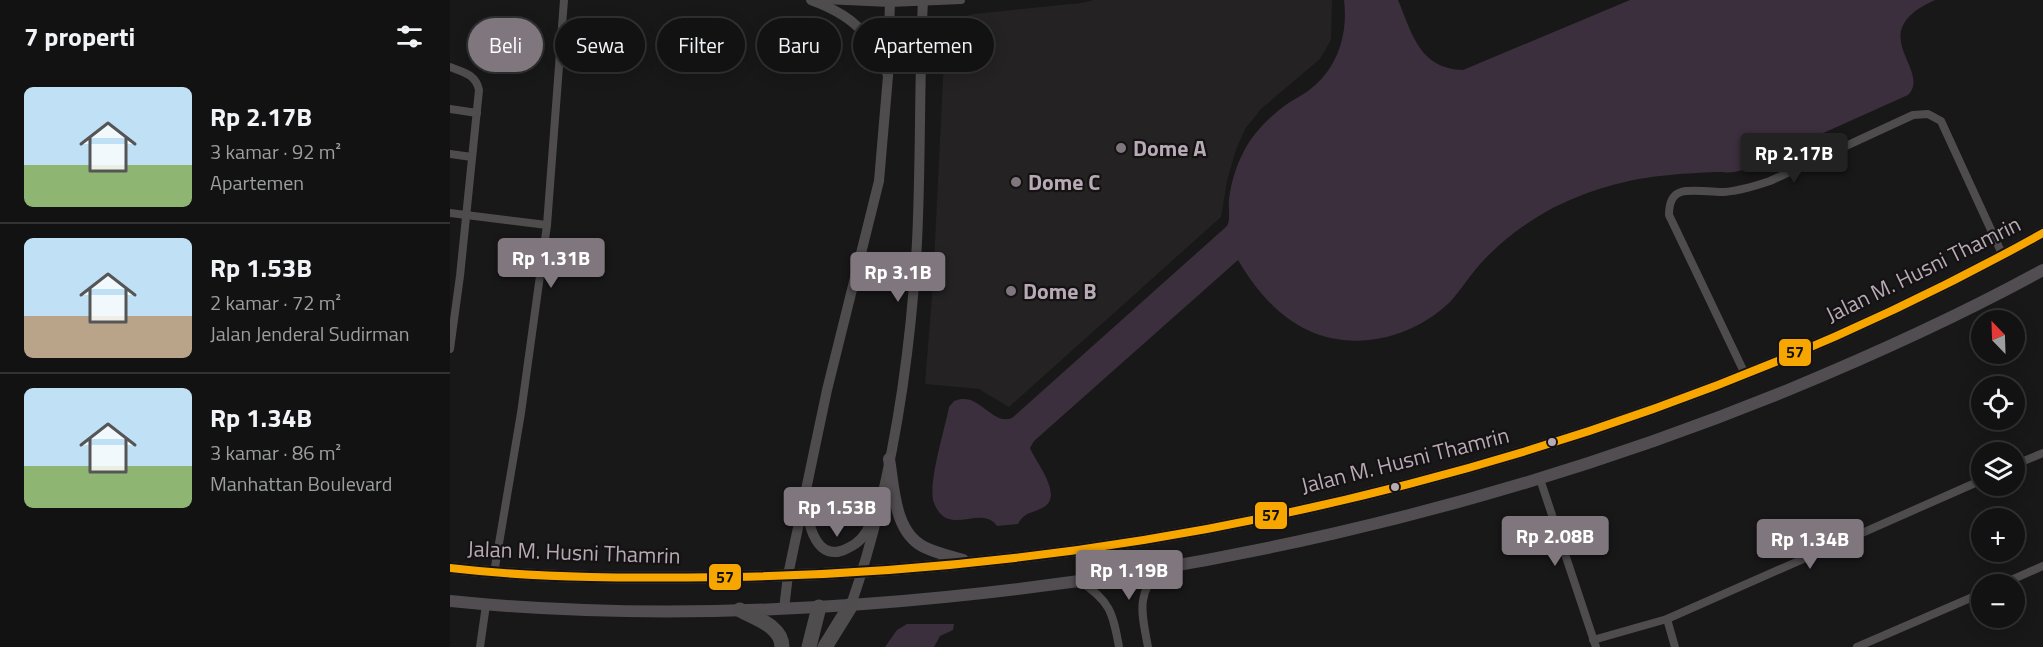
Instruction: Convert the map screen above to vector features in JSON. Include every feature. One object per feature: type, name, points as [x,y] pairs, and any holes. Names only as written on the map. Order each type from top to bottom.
[{"type":"highway","points":[[825,647],[851,605]]},
{"type":"highway","points":[[809,647],[819,607]]},
{"type":"highway","points":[[740,610],[773,628],[782,647]]},
{"type":"main road","name":"Jalan M. Husni Thamrin","points":[[450,568],[494,573],[608,577],[788,575],[863,571],[1078,550],[1261,517],[1380,490],[1494,460],[1595,428],[1745,374],[1883,315],[2043,233]]},
{"type":"main road","points":[[450,601],[585,610],[740,610],[851,605],[962,596],[1079,581],[1162,567],[1382,522],[1540,479],[1678,433],[1808,381],[1951,318],[2043,270]]},
{"type":"main road","points":[[890,459],[898,508],[911,537],[917,543],[932,550],[973,562]]},
{"type":"street","points":[[494,573],[521,413],[547,225],[564,0]]},
{"type":"street","points":[[811,0],[834,8],[859,26],[876,50],[888,76]]},
{"type":"street","points":[[824,0],[961,0]]},
{"type":"street","points":[[784,609],[788,575],[827,390],[879,181],[888,76],[890,1]]},
{"type":"street","points":[[851,605],[863,571],[890,459],[908,353],[917,241],[922,1]]},
{"type":"street","points":[[450,67],[470,75],[477,82],[479,90],[460,276],[450,349]]},
{"type":"street","points":[[450,110],[477,113]]},
{"type":"street","points":[[1745,374],[1669,215],[1670,205],[1681,192],[1727,192],[1747,189],[1770,181],[1913,115],[1928,114],[1941,122],[2002,256]]},
{"type":"street","points":[[450,154],[472,157]]},
{"type":"street","points":[[450,213],[547,225]]},
{"type":"street","points":[[450,275],[460,276]]},
{"type":"street","points":[[2025,460],[2043,453]]},
{"type":"street","points":[[1540,479],[1594,643],[1666,619],[1971,485]]},
{"type":"street","points":[[805,491],[812,534],[821,547],[833,552],[850,548],[862,538],[867,532],[880,499]]},
{"type":"street","points":[[2025,574],[2043,566]]},
{"type":"street","points":[[1148,647],[1142,605],[1148,583],[1162,567]]},
{"type":"street","points":[[1079,581],[1103,598],[1110,610],[1119,647]]},
{"type":"street","points":[[1857,647],[1971,598]]},
{"type":"street","points":[[480,647],[486,604]]},
{"type":"street","points":[[1666,619],[1675,647]]},
{"type":"shaded area","points":[[1093,0],[1332,0],[1331,40],[1320,59],[1261,109],[1245,129],[1227,181],[1221,217],[1009,407],[979,389],[925,384],[933,282],[943,72],[994,72],[994,18],[961,18],[973,14]]},
{"type":"shaded area","points":[[1344,0],[1398,0],[1413,36],[1427,56],[1448,68],[1463,70],[1630,0],[1935,0],[1914,13],[1903,25],[1901,38],[1903,50],[1912,74],[1913,85],[1908,95],[1741,170],[1639,179],[1608,186],[1563,203],[1540,215],[1496,248],[1441,310],[1402,332],[1369,340],[1347,340],[1326,337],[1308,330],[1291,321],[1262,294],[1238,260],[1034,441],[1030,448],[1050,489],[1051,497],[1048,504],[1025,516],[1018,524],[997,526],[990,520],[982,518],[947,519],[940,513],[932,495],[937,456],[949,407],[954,401],[971,400],[998,417],[1012,418],[1227,226],[1231,187],[1244,151],[1258,130],[1270,118],[1313,87],[1329,69],[1343,36]]},
{"type":"shaded area","points":[[907,624],[954,624],[953,630],[940,636],[934,647],[885,647],[897,630]]},
{"type":"transit line","name":"57","points":[[450,568],[555,576],[626,577],[732,577],[901,569],[1071,551],[1240,522],[1408,484],[1574,436],[1736,378],[1892,310],[2043,233]]},
{"type":"place","name":"Dome A","points":[[1121,148]]},
{"type":"place","name":"Dome C","points":[[1016,182]]},
{"type":"place","name":"Dome B","points":[[1011,291]]}]
